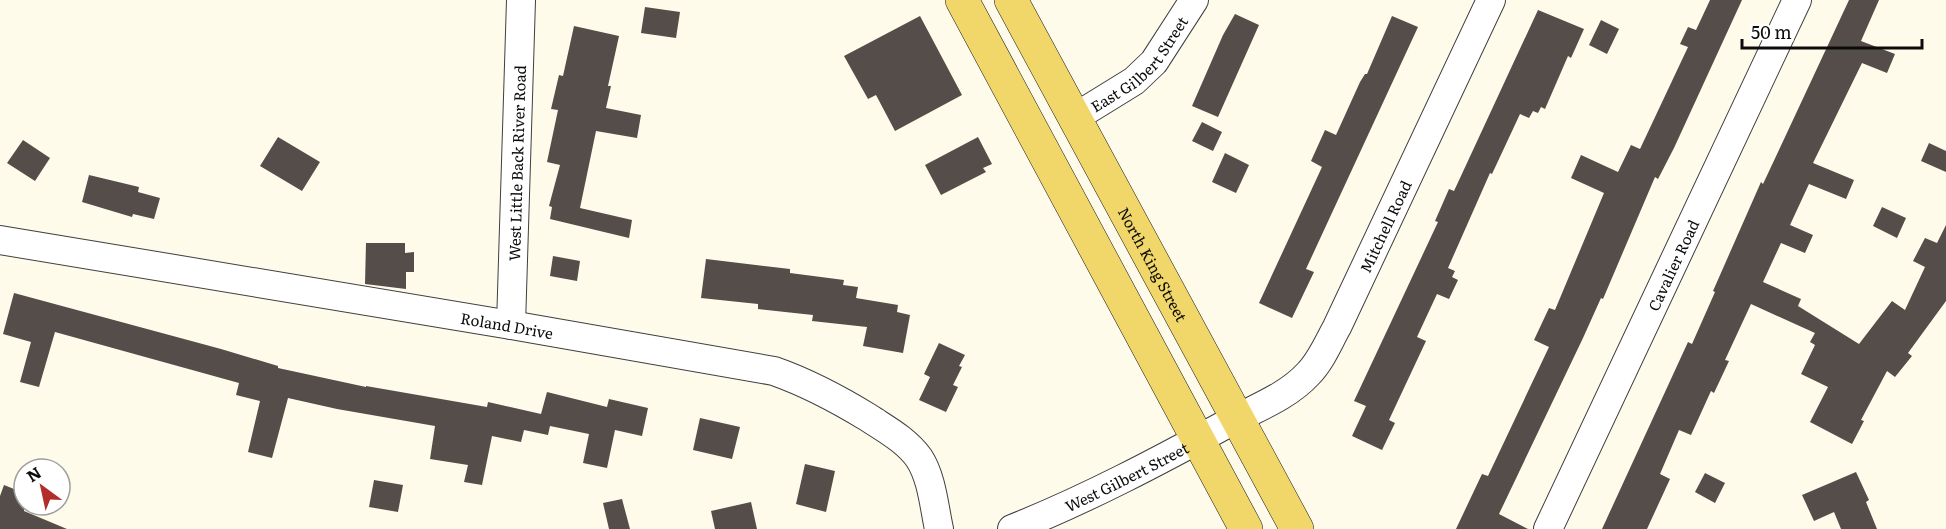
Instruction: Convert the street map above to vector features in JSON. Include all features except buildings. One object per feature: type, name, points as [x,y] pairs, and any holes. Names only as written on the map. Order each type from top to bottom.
[{"type":"main road","points":[[962,0],[1246,529]]},
{"type":"main road","name":"North King Street","points":[[1011,0],[1297,529]]},
{"type":"street","name":"West Little Back River Road","points":[[511,325],[521,0]]},
{"type":"street","name":"East Gilbert Street","points":[[1074,118],[1134,81],[1154,62],[1194,0]]},
{"type":"street","name":"Mitchell Road","points":[[1238,418],[1299,382],[1316,365],[1337,327],[1491,0]]},
{"type":"street","name":"Cavalier Road","points":[[1548,529],[1797,0]]},
{"type":"street","name":"Roland Drive","points":[[0,240],[774,371],[805,382],[832,396],[899,436],[919,459],[927,477],[939,529]]},
{"type":"street","name":"West Gilbert Street","points":[[1012,529],[1077,501],[1238,418]]}]
